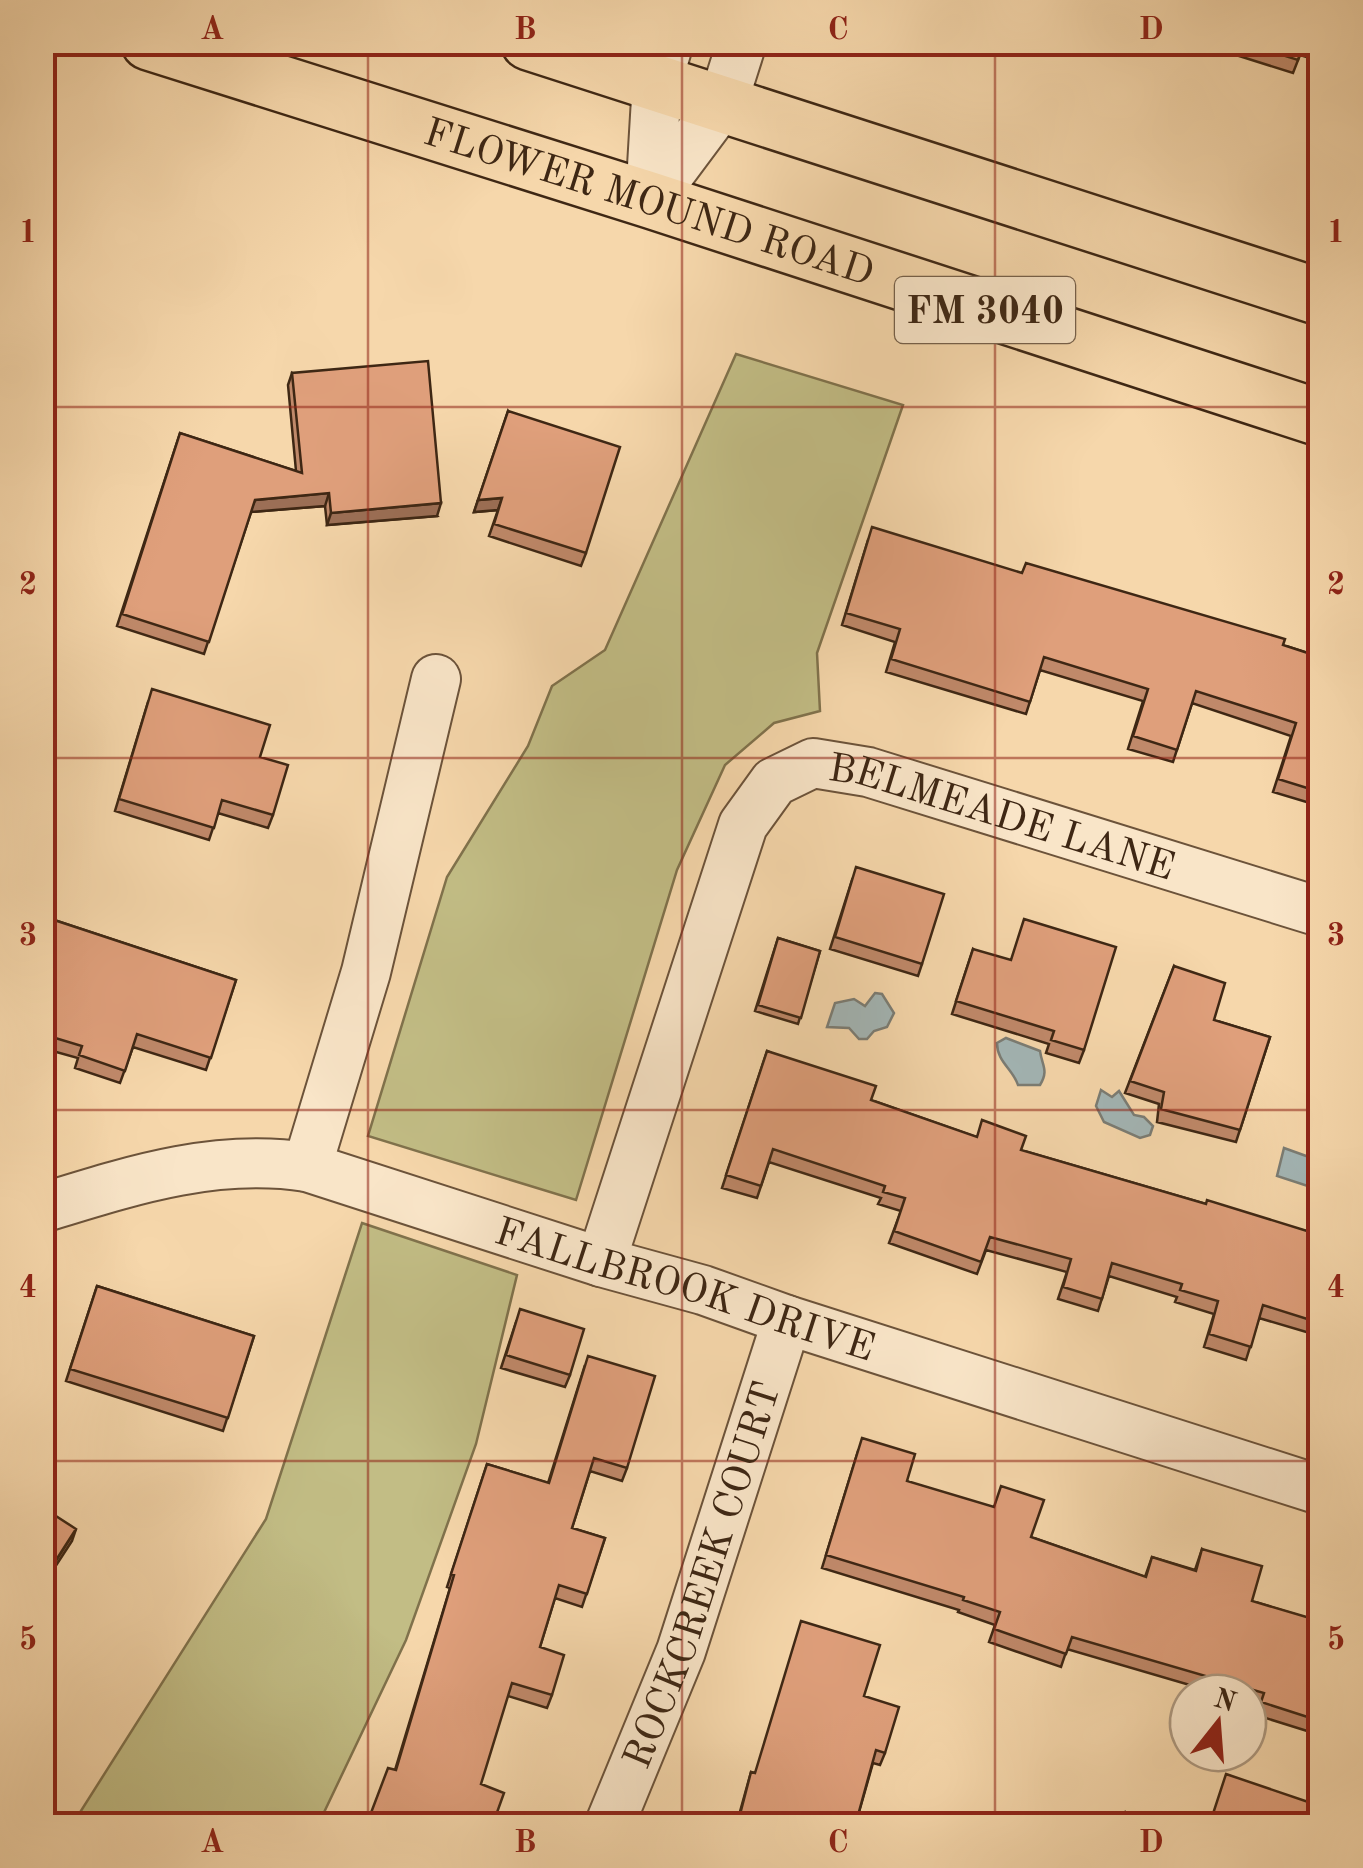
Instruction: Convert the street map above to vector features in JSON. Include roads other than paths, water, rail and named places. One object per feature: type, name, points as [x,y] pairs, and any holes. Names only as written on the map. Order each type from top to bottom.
[{"type":"main road","name":"FLOWER MOUND ROAD","points":[[149,42],[1320,418]]},
{"type":"main road","name":"FM 3040","points":[[529,42],[663,62],[723,102],[1320,297]]},
{"type":"street","points":[[650,200],[723,102],[742,42]]},
{"type":"street","points":[[650,200],[663,62]]},
{"type":"street","points":[[307,1166],[366,972],[436,678]]},
{"type":"street","name":"BELMEADE LANE","points":[[601,1262],[742,825],[774,782],[813,763],[868,772],[1320,912]]},
{"type":"street","name":"FALLBROOK DRIVE","points":[[42,1208],[160,1173],[271,1161],[307,1166],[1320,1490]]},
{"type":"street","name":"ROCKCREEK COURT","points":[[609,1826],[682,1650],[787,1320]]}]
